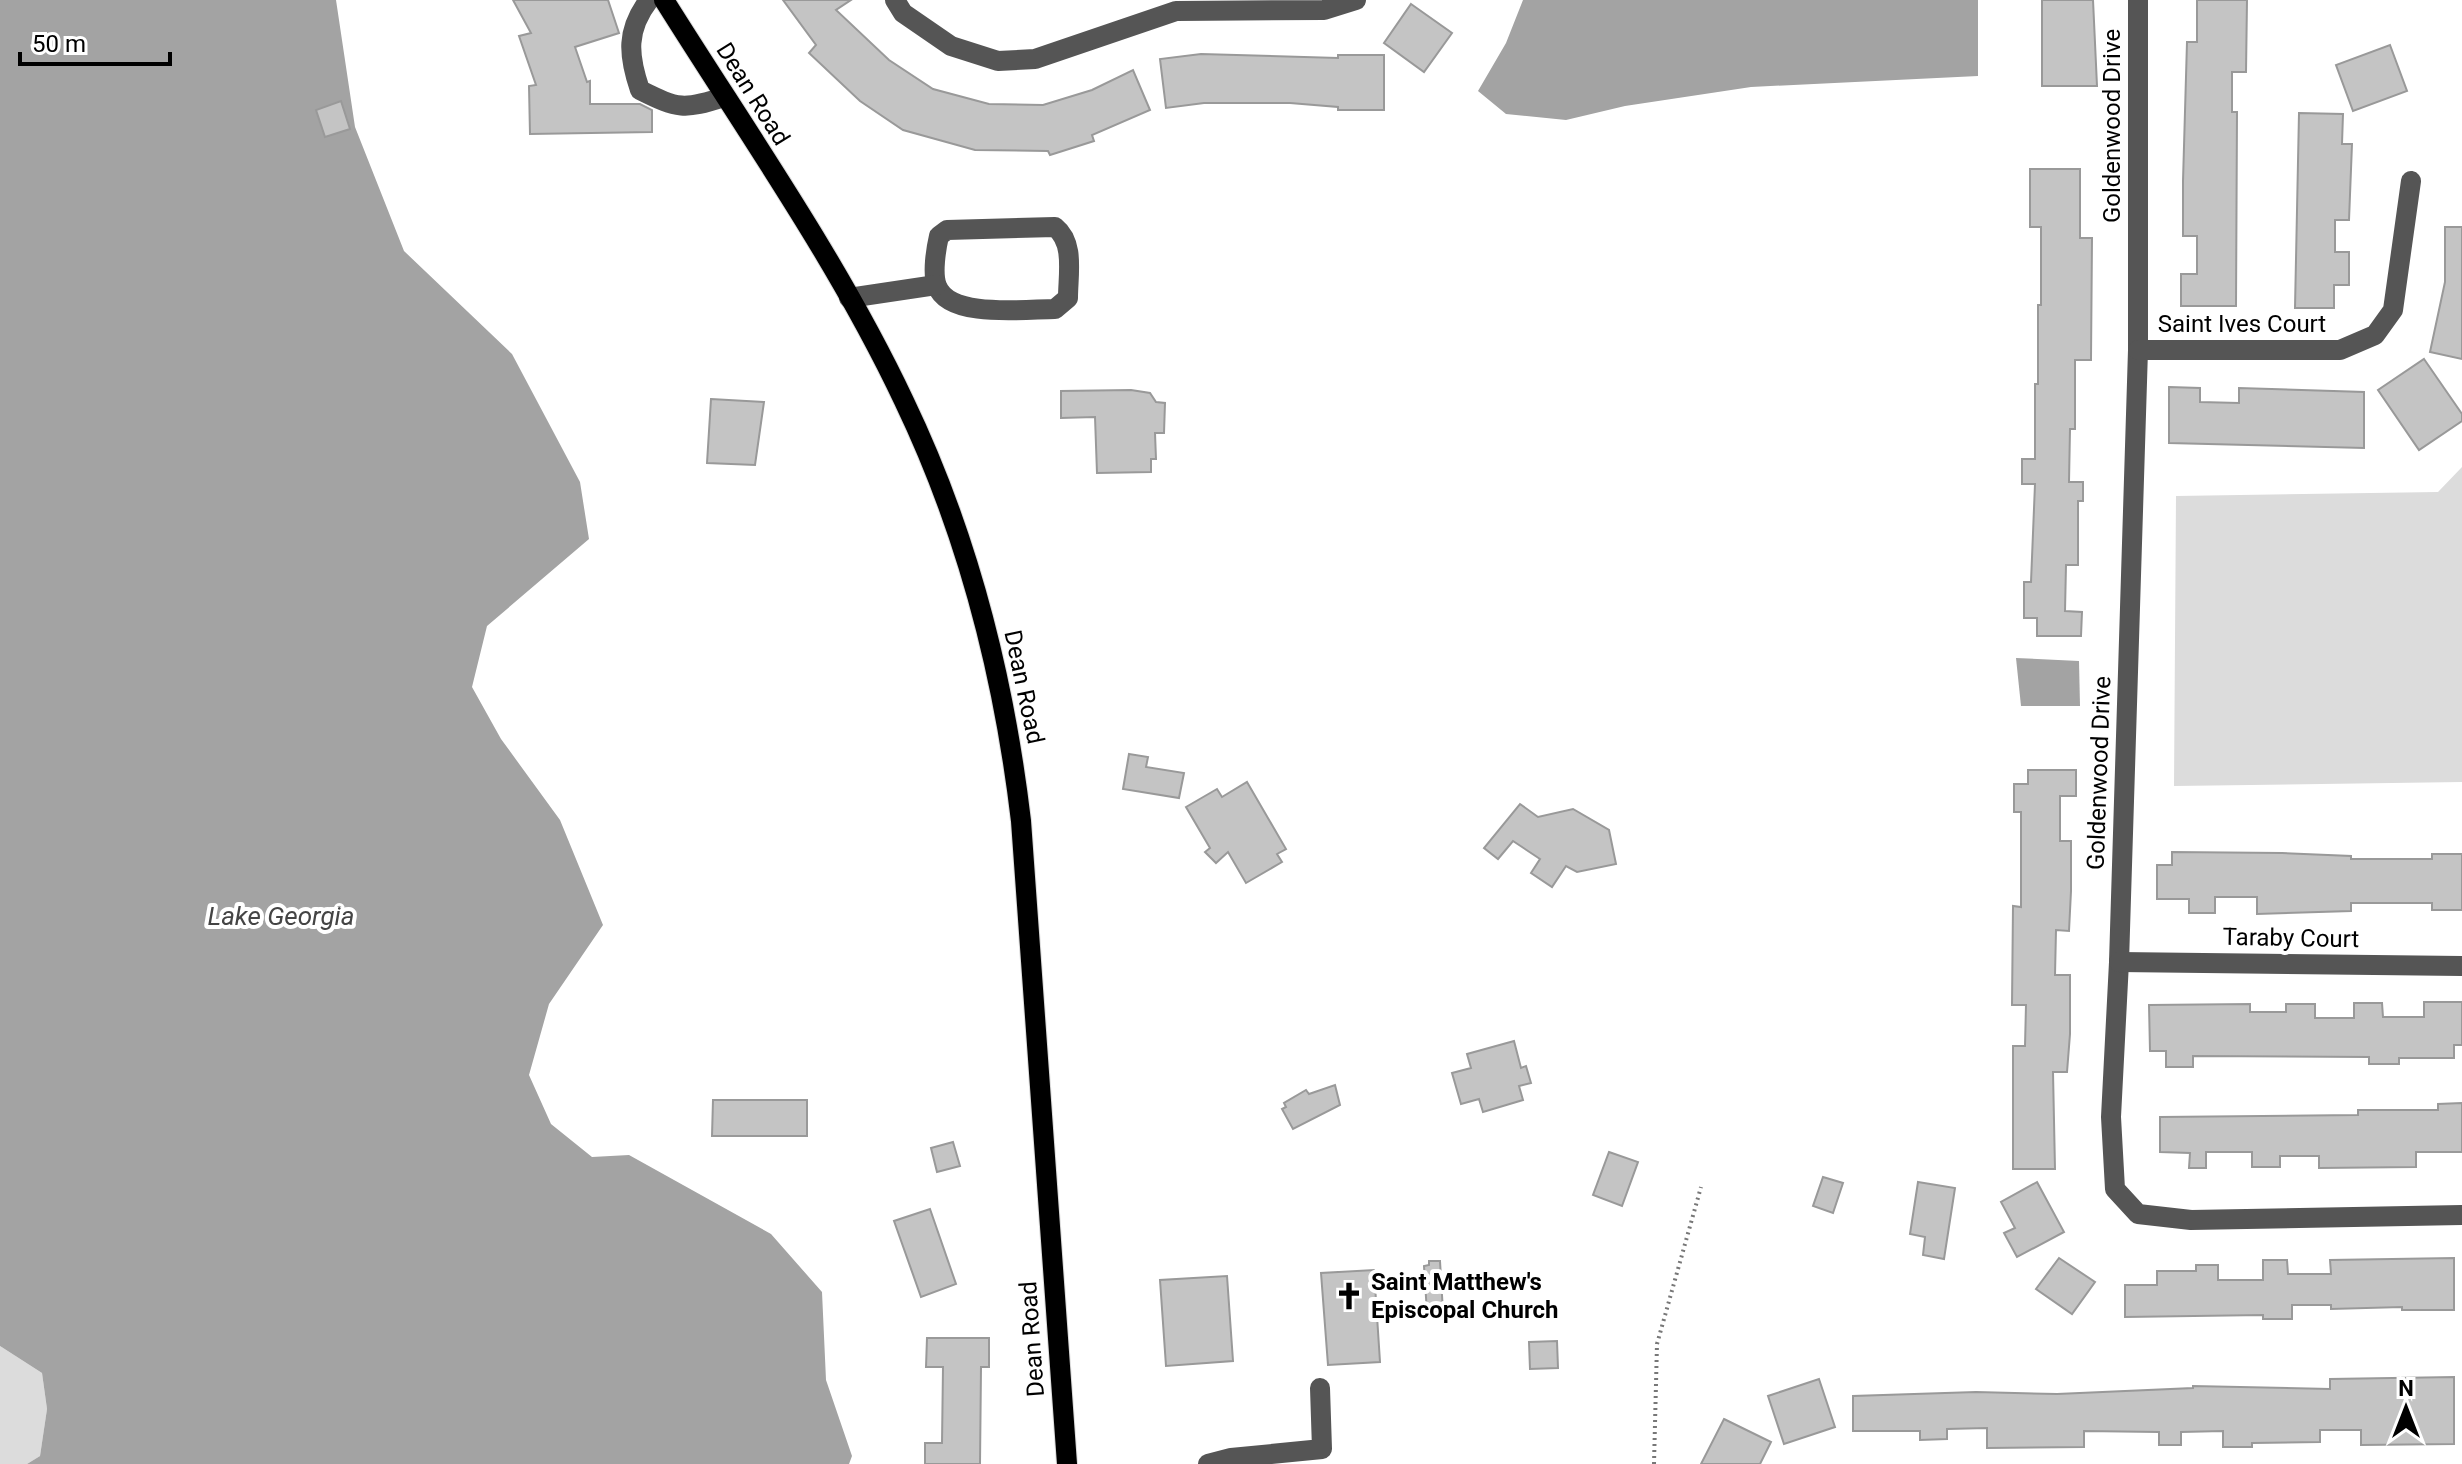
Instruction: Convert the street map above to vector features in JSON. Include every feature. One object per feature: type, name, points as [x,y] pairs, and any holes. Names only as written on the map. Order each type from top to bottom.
[{"type":"main road","name":"Dean Road","points":[[664,0],[849,298],[905,403],[947,504],[983,618],[1009,738],[1025,870],[1067,1464]]},
{"type":"street","points":[[649,0],[630,35],[631,65],[640,90],[664,102],[689,108],[724,97]]},
{"type":"street","points":[[895,0],[903,13],[951,46],[998,61],[1035,59],[1176,11],[1324,10],[1356,0]]},
{"type":"street","name":"Goldenwood Drive","points":[[2138,0],[2138,350],[2119,962],[2111,1117],[2115,1189],[2138,1214],[2191,1220],[2462,1215]]},
{"type":"street","name":"Saint Ives Court","points":[[2138,350],[2340,350],[2375,335],[2393,310],[2411,181]]},
{"type":"street","points":[[1055,227],[1064,234],[1069,247],[1068,298],[1055,309],[970,309],[944,296],[936,285],[939,236],[947,230],[1055,227]]},
{"type":"street","points":[[849,298],[936,285]]},
{"type":"street","name":"Taraby Court","points":[[2119,962],[2462,966]]},
{"type":"street","points":[[1208,1464],[1231,1458],[1322,1449],[1320,1388]]},
{"type":"path","points":[[1654,1464],[1657,1344],[1701,1187]]},
{"type":"shaded area","points":[[2462,467],[2462,782],[2174,786],[2176,496],[2438,492]]},
{"type":"shaded area","points":[[0,1346],[42,1373],[47,1409],[40,1456],[27,1464],[0,1464]]},
{"type":"water","name":"Lake Georgia","points":[[0,0],[336,0],[355,127],[404,251],[512,354],[580,482],[589,539],[487,626],[472,687],[501,739],[560,820],[603,925],[549,1004],[529,1075],[551,1124],[592,1157],[629,1155],[771,1234],[822,1292],[826,1380],[852,1456],[849,1464],[27,1464],[40,1456],[47,1409],[42,1373],[0,1346]]},
{"type":"water","points":[[1523,0],[1978,0],[1978,76],[1751,87],[1625,106],[1566,120],[1506,114],[1478,91],[1506,43]]},
{"type":"water","points":[[2016,658],[2079,661],[2080,706],[2021,706]]},
{"type":"building","points":[[513,0],[608,0],[619,33],[575,47],[587,82],[590,81],[590,104],[640,104],[652,110],[652,132],[530,134],[529,86],[536,85],[519,36],[531,33]]},
{"type":"building","points":[[783,0],[851,0],[836,10],[889,60],[933,89],[989,104],[1043,105],[1092,90],[1133,70],[1150,110],[1092,135],[1094,141],[1050,155],[1048,151],[975,150],[903,130],[860,101],[809,53],[816,45]]},
{"type":"building","points":[[2042,0],[2093,0],[2097,86],[2042,86]]},
{"type":"building","points":[[2197,0],[2247,0],[2246,72],[2232,72],[2232,112],[2237,112],[2236,306],[2181,306],[2181,274],[2197,274],[2197,236],[2183,236],[2183,181],[2187,42],[2197,42]]},
{"type":"building","points":[[1411,4],[1452,33],[1424,72],[1384,43]]},
{"type":"building","points":[[2390,45],[2407,91],[2353,111],[2336,65]]},
{"type":"building","points":[[1201,54],[1338,58],[1338,55],[1384,55],[1384,110],[1338,110],[1338,107],[1290,103],[1204,103],[1166,108],[1160,59]]},
{"type":"building","points":[[341,101],[350,129],[325,137],[316,110]]},
{"type":"building","points":[[2299,113],[2343,114],[2342,144],[2352,144],[2349,220],[2335,220],[2335,252],[2349,252],[2349,285],[2334,285],[2334,308],[2295,308]]},
{"type":"building","points":[[2030,169],[2080,169],[2080,238],[2092,238],[2091,360],[2075,360],[2075,429],[2070,429],[2069,482],[2083,482],[2083,501],[2078,501],[2078,565],[2066,565],[2065,611],[2082,612],[2081,636],[2037,636],[2037,618],[2024,618],[2024,582],[2031,582],[2035,484],[2022,484],[2022,459],[2035,459],[2038,305],[2041,305],[2041,227],[2030,227]]},
{"type":"building","points":[[2445,227],[2462,227],[2462,359],[2430,352],[2445,282]]},
{"type":"building","points":[[2424,359],[2462,414],[2462,421],[2419,450],[2378,390]]},
{"type":"building","points":[[2169,387],[2200,388],[2200,402],[2239,403],[2239,388],[2364,392],[2364,448],[2169,443]]},
{"type":"building","points":[[1131,390],[1150,393],[1156,402],[1165,403],[1164,433],[1155,433],[1156,459],[1151,459],[1151,472],[1097,473],[1095,417],[1061,418],[1061,391]]},
{"type":"building","points":[[711,399],[764,402],[755,465],[707,463]]},
{"type":"building","points":[[1129,754],[1148,757],[1146,767],[1184,773],[1179,798],[1123,789]]},
{"type":"building","points":[[2028,770],[2076,770],[2076,796],[2060,796],[2060,841],[2071,841],[2071,891],[2069,931],[2056,930],[2055,975],[2070,975],[2070,1034],[2067,1072],[2053,1072],[2055,1169],[2013,1169],[2013,1046],[2025,1046],[2026,1005],[2012,1005],[2013,906],[2021,907],[2021,812],[2014,812],[2014,784],[2028,784]]},
{"type":"building","points":[[1247,782],[1286,849],[1277,854],[1282,862],[1246,883],[1228,852],[1216,863],[1205,852],[1210,848],[1186,807],[1217,789],[1222,797]]},
{"type":"building","points":[[1520,804],[1538,817],[1573,809],[1609,830],[1616,864],[1577,872],[1566,866],[1552,887],[1531,873],[1540,859],[1513,841],[1498,859],[1484,848]]},
{"type":"building","points":[[2172,852],[2282,853],[2351,856],[2351,859],[2432,859],[2432,854],[2462,854],[2462,910],[2432,910],[2432,903],[2351,903],[2351,911],[2257,914],[2257,897],[2215,897],[2215,913],[2189,913],[2189,899],[2157,899],[2157,865],[2172,865]]},
{"type":"building","points":[[2424,1002],[2462,1002],[2462,1045],[2454,1045],[2454,1058],[2399,1058],[2399,1064],[2369,1064],[2369,1057],[2193,1056],[2193,1067],[2166,1067],[2166,1051],[2150,1051],[2149,1005],[2250,1004],[2250,1012],[2286,1012],[2286,1004],[2315,1004],[2315,1018],[2354,1018],[2354,1003],[2382,1003],[2383,1017],[2424,1017]]},
{"type":"building","points":[[1514,1041],[1521,1068],[1526,1066],[1531,1083],[1519,1086],[1523,1100],[1483,1112],[1479,1099],[1461,1104],[1452,1073],[1471,1068],[1467,1054]]},
{"type":"building","points":[[1335,1085],[1340,1105],[1293,1129],[1282,1109],[1286,1107],[1284,1103],[1306,1090],[1309,1094]]},
{"type":"building","points":[[713,1100],[807,1100],[807,1136],[712,1136]]},
{"type":"building","points":[[2462,1103],[2462,1152],[2416,1152],[2416,1167],[2319,1168],[2319,1156],[2280,1156],[2280,1167],[2252,1167],[2252,1152],[2206,1152],[2206,1168],[2189,1168],[2190,1153],[2160,1152],[2160,1117],[2358,1115],[2358,1110],[2438,1110],[2438,1104]]},
{"type":"building","points":[[953,1142],[960,1166],[937,1172],[931,1148]]},
{"type":"building","points":[[1609,1152],[1638,1162],[1622,1206],[1593,1195]]},
{"type":"building","points":[[1823,1177],[1843,1183],[1833,1213],[1813,1206]]},
{"type":"building","points":[[1918,1182],[1955,1188],[1944,1259],[1923,1255],[1925,1237],[1910,1234]]},
{"type":"building","points":[[2037,1182],[2064,1232],[2017,1257],[2004,1233],[2015,1228],[2001,1202]]},
{"type":"building","points":[[930,1209],[956,1284],[921,1297],[894,1221]]},
{"type":"building","points":[[2059,1258],[2095,1282],[2072,1314],[2036,1289]]},
{"type":"building","points":[[2454,1258],[2454,1310],[2402,1310],[2402,1307],[2331,1309],[2331,1305],[2292,1305],[2292,1319],[2263,1319],[2263,1315],[2125,1317],[2125,1285],[2157,1285],[2157,1271],[2196,1271],[2196,1265],[2218,1265],[2218,1280],[2263,1280],[2263,1260],[2287,1260],[2288,1274],[2331,1274],[2330,1260]]},
{"type":"building","points":[[1429,1261],[1440,1261],[1443,1312],[1427,1313],[1424,1266],[1429,1265]]},
{"type":"building","name":"Saint Matthew's Episcopal Church","points":[[1374,1270],[1380,1362],[1328,1365],[1321,1273]]},
{"type":"building","points":[[1227,1276],[1233,1361],[1166,1366],[1160,1280]]},
{"type":"building","points":[[927,1338],[989,1338],[989,1367],[981,1367],[980,1464],[925,1464],[925,1443],[942,1443],[943,1367],[926,1367]]},
{"type":"building","points":[[1557,1341],[1558,1368],[1530,1369],[1529,1342]]},
{"type":"building","points":[[2454,1377],[2454,1444],[2361,1445],[2361,1430],[2320,1430],[2320,1442],[2252,1443],[2252,1447],[2223,1447],[2223,1431],[2181,1432],[2181,1445],[2159,1445],[2159,1432],[2084,1431],[2084,1447],[1987,1448],[1987,1428],[1947,1429],[1947,1439],[1920,1440],[1920,1431],[1853,1431],[1853,1396],[1976,1392],[2057,1394],[2193,1386],[2330,1389],[2330,1379]]},
{"type":"building","points":[[1819,1379],[1835,1427],[1784,1444],[1768,1396]]},
{"type":"building","points":[[1724,1419],[1771,1442],[1760,1464],[1701,1464]]},
{"type":"place","name":"Saint Matthew's Episcopal Church","points":[[1349,1296]]}]
